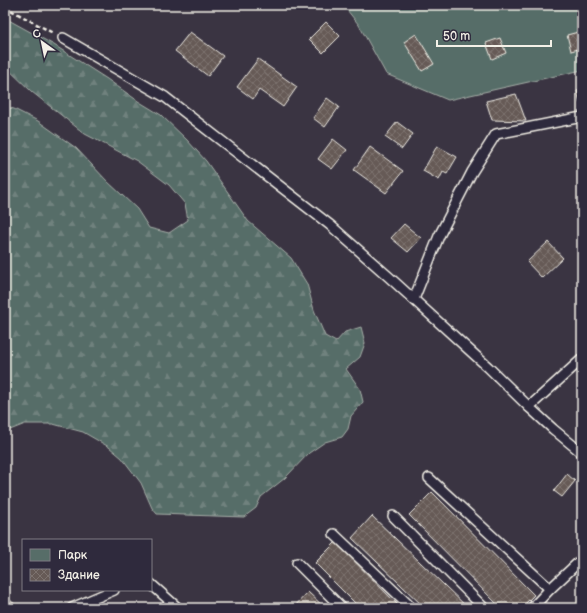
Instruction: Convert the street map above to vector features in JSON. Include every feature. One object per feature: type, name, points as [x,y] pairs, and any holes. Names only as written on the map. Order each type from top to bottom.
[{"type":"lane","points":[[63,38],[164,97],[330,225],[414,299],[553,429],[582,453]]},
{"type":"lane","points":[[414,299],[439,236],[472,172],[496,134],[582,117]]},
{"type":"lane","points":[[530,407],[582,359]]},
{"type":"lane","points":[[429,478],[550,589]]},
{"type":"lane","points":[[393,516],[484,608]]},
{"type":"lane","points":[[334,534],[412,608]]},
{"type":"lane","points":[[532,608],[582,559]]},
{"type":"lane","points":[[297,563],[342,608]]},
{"type":"lane","points":[[152,585],[178,608]]},
{"type":"lane","points":[[72,608],[112,591]]},
{"type":"path","points":[[5,7],[63,38]]},
{"type":"green space","points":[[343,5],[582,5],[582,70],[448,100],[386,74],[359,25]]},
{"type":"green space","points":[[5,18],[54,45],[161,115],[187,140],[206,161],[248,221],[291,258],[307,284],[314,310],[325,336],[336,342],[345,332],[361,327],[365,343],[360,357],[346,369],[360,389],[363,402],[351,416],[348,429],[342,437],[325,442],[309,453],[285,478],[261,497],[256,508],[244,517],[157,514],[152,508],[141,483],[122,458],[109,447],[83,432],[53,424],[25,424],[5,432],[5,107],[14,109],[38,121],[76,148],[107,181],[137,209],[149,228],[169,233],[188,220],[185,204],[169,185],[137,161],[85,134],[32,92],[5,66]]},
{"type":"building","points":[[326,22],[340,36],[323,53],[309,39]]},
{"type":"building","points":[[582,31],[582,48],[571,51],[567,35]]},
{"type":"building","points":[[190,32],[223,56],[208,76],[175,51]]},
{"type":"building","points":[[416,34],[434,64],[422,71],[404,42]]},
{"type":"building","points":[[500,38],[506,53],[492,59],[486,43]]},
{"type":"building","points":[[258,59],[297,87],[283,107],[259,90],[253,99],[237,87]]},
{"type":"building","points":[[582,90],[582,110],[577,91]]},
{"type":"building","points":[[516,94],[526,121],[492,120],[486,101]]},
{"type":"building","points":[[327,98],[339,107],[325,127],[313,118]]},
{"type":"building","points":[[397,122],[413,134],[402,149],[385,137]]},
{"type":"building","points":[[333,139],[347,150],[332,169],[318,159]]},
{"type":"building","points":[[437,146],[457,157],[447,174],[443,172],[439,180],[423,171]]},
{"type":"building","points":[[370,147],[403,171],[386,193],[354,170]]},
{"type":"building","points":[[404,224],[421,238],[408,252],[391,238]]},
{"type":"building","points":[[548,242],[563,258],[542,278],[527,262]]},
{"type":"building","points":[[567,474],[575,481],[562,497],[554,491]]},
{"type":"building","points":[[432,492],[534,595],[521,608],[501,608],[409,515]]},
{"type":"building","points":[[372,516],[468,608],[425,608],[352,538]]},
{"type":"building","points":[[336,542],[401,608],[360,608],[315,563]]},
{"type":"building","points":[[308,592],[325,608],[293,608]]},
{"type":"building","points":[[5,596],[16,605],[13,608],[5,608]]}]
